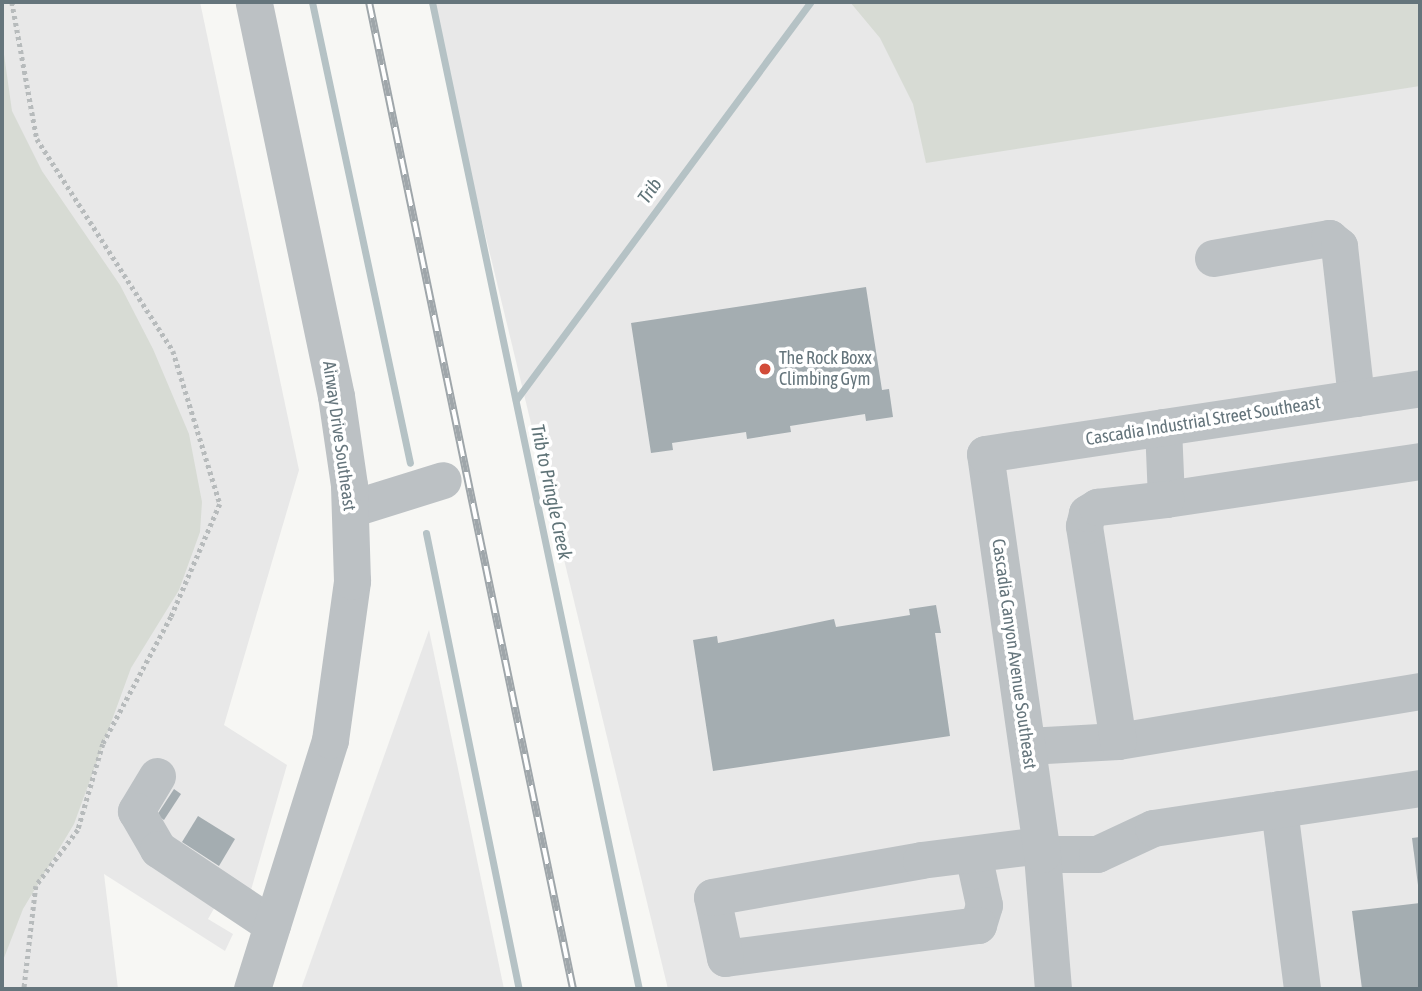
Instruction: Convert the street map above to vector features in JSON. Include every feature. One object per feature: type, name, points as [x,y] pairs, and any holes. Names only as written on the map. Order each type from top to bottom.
[{"type":"street","name":"Airway Drive Southeast","points":[[252,989],[313,799],[341,688],[352,581],[350,509],[336,396],[254,2]]},
{"type":"street","points":[[1213,258],[1329,238],[1339,246],[1356,398]]},
{"type":"street","name":"Cascadia Industrial Street Southeast","points":[[985,454],[1420,388]]},
{"type":"street","points":[[1163,427],[1166,499]]},
{"type":"street","name":"Cascadia Canyon Avenue Southeast","points":[[985,454],[1041,850],[1054,989]]},
{"type":"street","points":[[1118,741],[1084,526],[1087,513],[1097,507],[1420,461]]},
{"type":"street","points":[[350,509],[443,480]]},
{"type":"street","points":[[1027,746],[1118,741],[1420,691]]},
{"type":"street","points":[[157,776],[136,811],[158,849],[272,925]]},
{"type":"street","points":[[973,854],[984,905],[978,925],[725,958],[712,897],[973,854],[1041,850],[1097,854],[1153,828],[1420,788]]},
{"type":"street","points":[[1279,809],[1302,989]]},
{"type":"path","points":[[12,2],[37,139],[173,351],[220,504],[171,617],[103,744],[78,830],[36,886],[24,989]]},
{"type":"shaded area","points":[[2,2],[200,2],[299,470],[224,725],[287,765],[251,890],[216,905],[208,919],[233,934],[225,951],[104,874],[118,989],[2,989]]},
{"type":"shaded area","points":[[429,2],[1420,2],[1420,989],[668,989]]},
{"type":"shaded area","points":[[850,2],[1420,2],[1420,86],[926,163],[913,104],[880,38]]},
{"type":"shaded area","points":[[2,40],[12,111],[42,171],[120,285],[153,349],[189,434],[202,502],[200,532],[179,590],[131,668],[74,824],[23,909],[2,963]]},
{"type":"shaded area","points":[[429,630],[504,989],[301,989]]},
{"type":"building","points":[[866,287],[882,390],[889,389],[893,417],[866,421],[865,414],[790,426],[791,432],[747,439],[746,432],[672,443],[673,450],[651,453],[631,323]]},
{"type":"building","points":[[936,605],[941,633],[935,633],[950,736],[713,771],[693,640],[717,636],[718,643],[834,619],[836,627],[910,615],[909,609]]},
{"type":"building","points":[[174,789],[181,794],[164,820],[157,815]]},
{"type":"building","points":[[198,816],[235,839],[219,866],[182,842]]},
{"type":"building","points":[[1420,837],[1420,893],[1419,893],[1412,838]]},
{"type":"building","points":[[1420,903],[1420,989],[1362,989],[1352,911]]},
{"type":"waterway","name":"Trib to Pringle Creek","points":[[312,2],[410,463]]},
{"type":"waterway","name":"Trib to Pringle Creek","points":[[432,2],[639,989]]},
{"type":"waterway","name":"Trib","points":[[516,400],[810,2]]},
{"type":"waterway","name":"Trib to Pringle Creek","points":[[426,533],[519,989]]},
{"type":"railway","points":[[369,2],[573,989]]},
{"type":"place","name":"The Rock Boxx Climbing Gym","points":[[765,369]]}]
